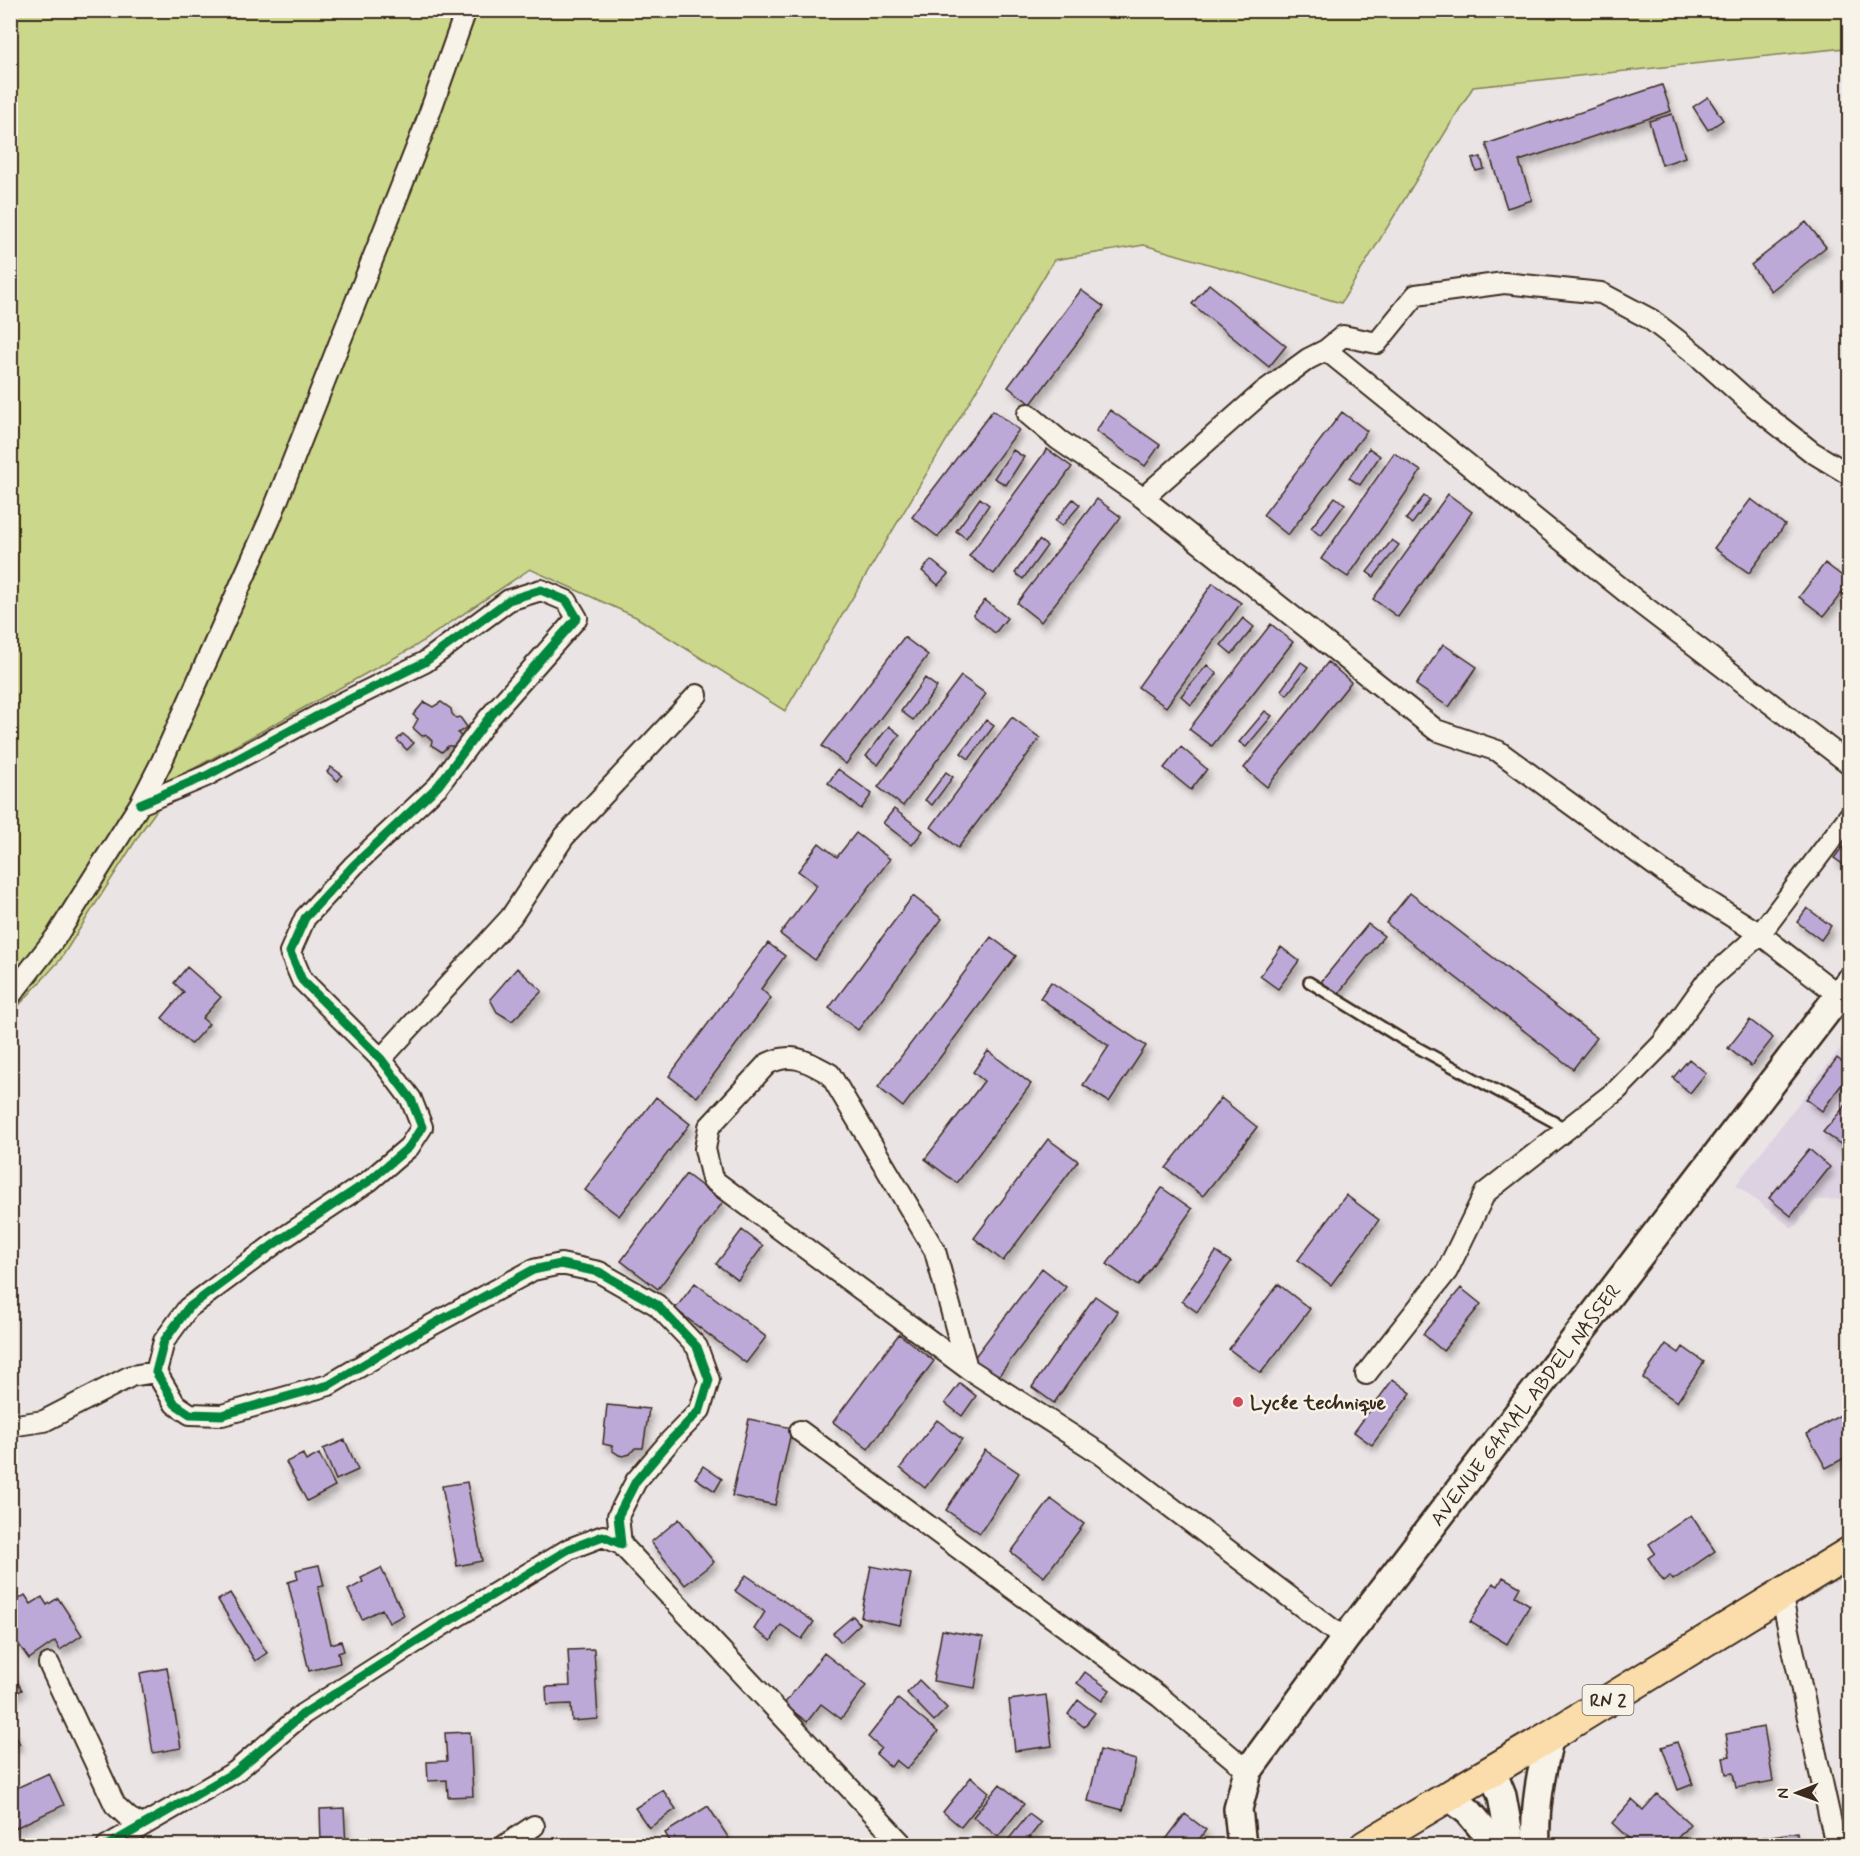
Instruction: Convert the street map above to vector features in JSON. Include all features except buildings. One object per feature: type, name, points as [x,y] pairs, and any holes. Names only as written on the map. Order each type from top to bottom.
[{"type":"main road","name":"RN 2","points":[[1365,1845],[1550,1736],[1850,1552]]},
{"type":"street","points":[[10,996],[56,937],[140,804],[162,761],[270,519],[424,129],[466,10]]},
{"type":"street","points":[[1143,498],[1263,392],[1343,336],[1377,343],[1416,296],[1504,283],[1601,292],[1650,319],[1698,356],[1755,407],[1812,452],[1850,475]]},
{"type":"street","points":[[1326,350],[1637,601],[1850,764]]},
{"type":"street","points":[[1028,414],[1059,440],[1143,498],[1436,729],[1498,751],[1682,885],[1760,934],[1846,994]]},
{"type":"street","points":[[140,804],[206,776],[332,708],[425,662],[509,600],[541,590],[567,601],[577,618],[488,719],[438,786],[354,865],[305,918],[290,952],[302,980],[381,1059],[411,1099],[422,1127],[409,1147],[369,1181],[277,1242],[188,1308],[164,1341],[156,1372],[175,1404],[190,1414],[222,1415],[329,1385],[406,1339],[533,1270],[561,1264],[599,1272],[657,1305],[697,1347],[709,1380],[699,1410],[636,1481],[618,1516],[621,1544]]},
{"type":"street","points":[[381,1059],[511,918],[564,837],[697,695]]},
{"type":"street","points":[[1366,1374],[1447,1272],[1485,1193],[1617,1090],[1662,1044],[1707,981],[1760,934],[1850,815]]},
{"type":"street","name":"AVENUE GAMAL ABDEL NASSER","points":[[1242,1845],[1239,1809],[1248,1771],[1345,1639],[1846,994]]},
{"type":"street","points":[[967,1368],[935,1251],[830,1074],[804,1059],[779,1057],[767,1064],[710,1126],[705,1149],[712,1179],[967,1368],[1101,1454],[1345,1639]]},
{"type":"street","points":[[10,1426],[44,1421],[130,1376],[156,1372]]},
{"type":"street","points":[[800,1431],[1160,1697],[1248,1771]]},
{"type":"street","points":[[107,1845],[235,1772],[303,1714],[441,1626],[569,1549],[603,1536],[621,1544],[904,1845]]},
{"type":"street","points":[[1781,1594],[1836,1845]]},
{"type":"street","points":[[49,1664],[115,1805],[129,1818],[142,1825]]},
{"type":"street","points":[[1536,1845],[1534,1822],[1539,1784],[1550,1736]]},
{"type":"street","points":[[1492,1771],[1502,1796],[1511,1845]]},
{"type":"street","points":[[1449,1796],[1469,1812],[1497,1845]]},
{"type":"street","points":[[504,1845],[534,1826]]},
{"type":"lane","points":[[1309,982],[1400,1038],[1567,1129]]},
{"type":"shaded area","points":[[1849,1037],[1849,1199],[1815,1200],[1793,1229],[1736,1185]]},
{"type":"green space","points":[[11,11],[1849,11],[1849,43],[1845,48],[1473,87],[1341,303],[1144,245],[1054,260],[785,711],[636,617],[530,569],[414,647],[182,775],[143,829],[60,960],[11,1014]]},
{"type":"cycle path","points":[[107,1846],[235,1772],[303,1714],[441,1626],[569,1549],[603,1536],[621,1544],[618,1516],[636,1481],[700,1410],[709,1380],[697,1347],[657,1305],[599,1272],[561,1264],[533,1270],[406,1339],[329,1385],[222,1415],[190,1414],[175,1404],[156,1372],[164,1341],[188,1308],[277,1242],[369,1181],[409,1147],[422,1127],[411,1099],[381,1059],[302,980],[290,952],[305,918],[354,865],[438,786],[488,719],[577,618],[567,601],[541,590],[509,600],[425,662],[332,708],[206,776],[140,804]]},
{"type":"place","name":"Lycée technique","points":[[1238,1402]]}]
